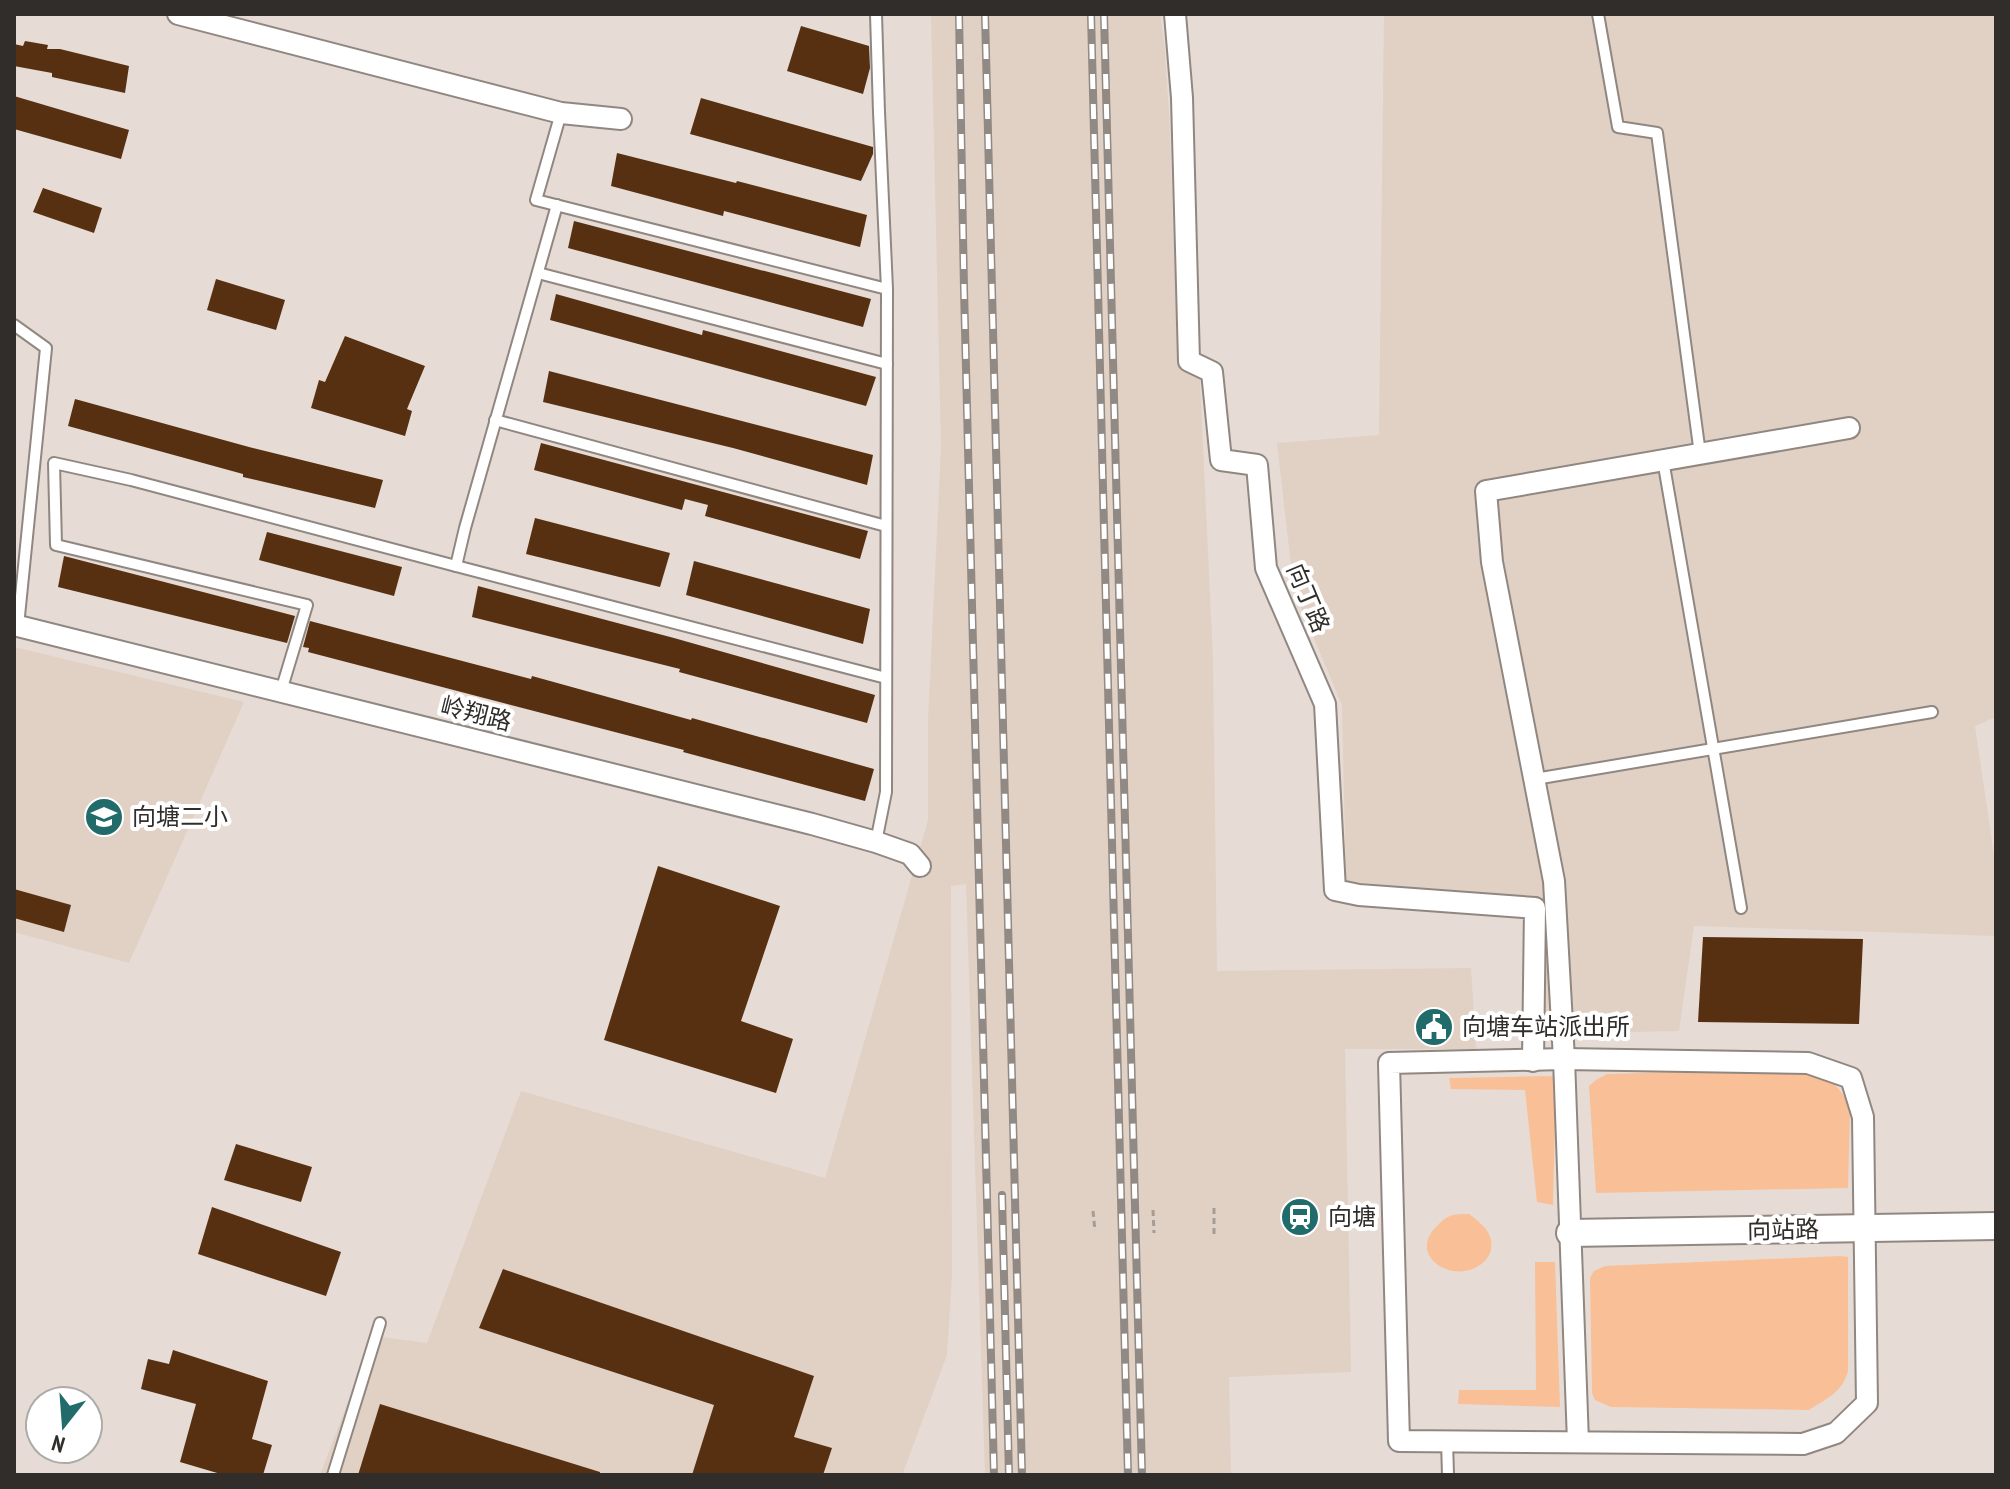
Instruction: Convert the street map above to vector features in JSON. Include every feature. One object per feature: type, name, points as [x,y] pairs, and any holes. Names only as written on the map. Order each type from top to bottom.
[{"type":"street","points":[[178,14],[561,113],[621,119]]},
{"type":"street","name":"向丁路","points":[[1175,14],[1182,98],[1189,361],[1212,372],[1221,460],[1257,465],[1266,568],[1325,704],[1335,890],[1359,895],[1535,908],[1533,1061]]},
{"type":"street","points":[[1578,1442],[1554,881],[1492,562],[1486,491],[1849,428]]},
{"type":"street","name":"岭翔路","points":[[16,625],[876,842],[910,854],[920,866]]},
{"type":"street","points":[[1564,1059],[1808,1063],[1851,1078],[1863,1117],[1867,1403],[1836,1433],[1803,1444],[1399,1441],[1389,1063],[1564,1059]]},
{"type":"street","name":"向站路","points":[[1570,1233],[1996,1226]]},
{"type":"lane","points":[[876,14],[887,289],[886,792],[876,842]]},
{"type":"lane","points":[[1598,14],[1618,127],[1657,133],[1700,454]]},
{"type":"lane","points":[[561,113],[536,200],[887,289]]},
{"type":"lane","points":[[456,566],[557,205]]},
{"type":"lane","points":[[538,273],[887,364]]},
{"type":"lane","points":[[14,325],[46,348],[16,625]]},
{"type":"lane","points":[[495,420],[886,526]]},
{"type":"lane","points":[[1663,460],[1741,908]]},
{"type":"lane","points":[[281,691],[307,605],[56,545],[54,463],[146,484],[886,678]]},
{"type":"lane","points":[[1535,779],[1932,712]]},
{"type":"lane","points":[[333,1475],[380,1323]]},
{"type":"lane","points":[[1447,1441],[1448,1475]]},
{"type":"path","points":[[1214,1208],[1214,1234]]},
{"type":"path","points":[[1153,1210],[1154,1233]]},
{"type":"path","points":[[1093,1211],[1095,1231]]},
{"type":"shaded area","name":"向塘","points":[[931,14],[1160,14],[1169,113],[1178,361],[1199,361],[1213,659],[1217,971],[1471,968],[1476,1049],[1345,1049],[1351,1372],[1229,1377],[1231,1475],[985,1475],[966,884],[951,886],[952,1276],[947,1355],[902,1475],[320,1475],[373,1336],[427,1343],[521,1091],[825,1178],[928,820],[928,720],[941,447]]},
{"type":"shaded area","points":[[1384,14],[1996,14],[1996,717],[1975,726],[1996,869],[1996,936],[1694,926],[1679,1031],[1544,1034],[1542,900],[1346,881],[1342,705],[1294,591],[1277,443],[1379,435]]},
{"type":"shaded area","name":"向塘二小","points":[[14,647],[244,702],[129,963],[14,932]]},
{"type":"shaded area","points":[[1811,1068],[1836,1086],[1848,1105],[1848,1188],[1596,1193],[1589,1086],[1596,1080],[1607,1074]]},
{"type":"shaded area","points":[[1556,1076],[1553,1205],[1537,1202],[1525,1090],[1451,1089],[1449,1078]]},
{"type":"shaded area","points":[[1469,1214],[1489,1233],[1489,1255],[1478,1266],[1465,1271],[1444,1268],[1430,1256],[1428,1238],[1446,1218]]},
{"type":"shaded area","points":[[1848,1257],[1848,1371],[1838,1390],[1809,1410],[1611,1407],[1595,1400],[1592,1393],[1590,1278],[1594,1271],[1605,1266]]},
{"type":"shaded area","points":[[1535,1262],[1555,1262],[1560,1407],[1458,1404],[1459,1390],[1536,1390]]},
{"type":"building","points":[[801,26],[869,46],[870,68],[863,94],[787,71]]},
{"type":"building","points":[[25,41],[48,45],[47,49],[60,49],[129,66],[125,93],[14,66],[14,44],[23,46]]},
{"type":"building","points":[[14,96],[129,130],[121,159],[14,129]]},
{"type":"building","points":[[701,98],[873,147],[873,154],[861,181],[690,134]]},
{"type":"building","points":[[617,153],[867,215],[860,247],[724,211],[723,216],[611,186]]},
{"type":"building","points":[[43,188],[102,208],[94,233],[33,212]]},
{"type":"building","points":[[574,221],[871,299],[863,327],[568,248]]},
{"type":"building","points":[[216,279],[285,300],[276,330],[207,310]]},
{"type":"building","points":[[556,294],[702,335],[703,330],[876,377],[866,406],[550,320]]},
{"type":"building","points":[[345,336],[425,366],[407,409],[412,411],[405,436],[311,408],[319,380],[325,382]]},
{"type":"building","points":[[549,371],[873,455],[867,485],[733,448],[543,402]]},
{"type":"building","points":[[75,399],[383,480],[375,508],[243,477],[243,474],[68,426]]},
{"type":"building","points":[[541,443],[868,531],[860,559],[705,516],[708,505],[685,499],[682,510],[534,470]]},
{"type":"building","points":[[535,518],[670,553],[660,587],[526,554]]},
{"type":"building","points":[[267,532],[402,567],[394,596],[259,560]]},
{"type":"building","points":[[64,556],[295,616],[287,643],[58,587]]},
{"type":"building","points":[[694,561],[870,609],[863,644],[686,595]]},
{"type":"building","points":[[478,586],[875,695],[867,723],[679,672],[680,669],[472,617]]},
{"type":"building","points":[[310,621],[531,679],[532,676],[874,769],[865,801],[684,750],[308,652],[309,648],[303,647]]},
{"type":"building","points":[[658,866],[780,906],[741,1021],[793,1039],[776,1093],[604,1040]]},
{"type":"building","points":[[14,889],[71,905],[64,932],[14,918]]},
{"type":"building","points":[[1703,937],[1863,939],[1859,1024],[1698,1022]]},
{"type":"building","points":[[236,1144],[312,1167],[301,1202],[224,1180]]},
{"type":"building","points":[[212,1207],[341,1252],[326,1296],[198,1254]]},
{"type":"building","points":[[503,1269],[814,1376],[794,1437],[832,1448],[823,1475],[692,1475],[714,1405],[479,1328]]},
{"type":"building","points":[[173,1350],[268,1381],[252,1439],[272,1445],[263,1475],[224,1475],[180,1462],[196,1404],[141,1389],[148,1359],[169,1364]]},
{"type":"building","points":[[380,1404],[600,1472],[600,1475],[358,1475]]},
{"type":"railway","points":[[959,14],[994,1475]]},
{"type":"railway","points":[[985,14],[1022,1475]]},
{"type":"railway","points":[[1091,14],[1128,1475]]},
{"type":"railway","points":[[1104,14],[1142,1475]]},
{"type":"railway","points":[[1002,1195],[1009,1475]]},
{"type":"place","name":"向塘二小","points":[[104,817]]},
{"type":"place","name":"向塘车站派出所","points":[[1434,1027]]},
{"type":"place","name":"向塘","points":[[1300,1217]]}]
